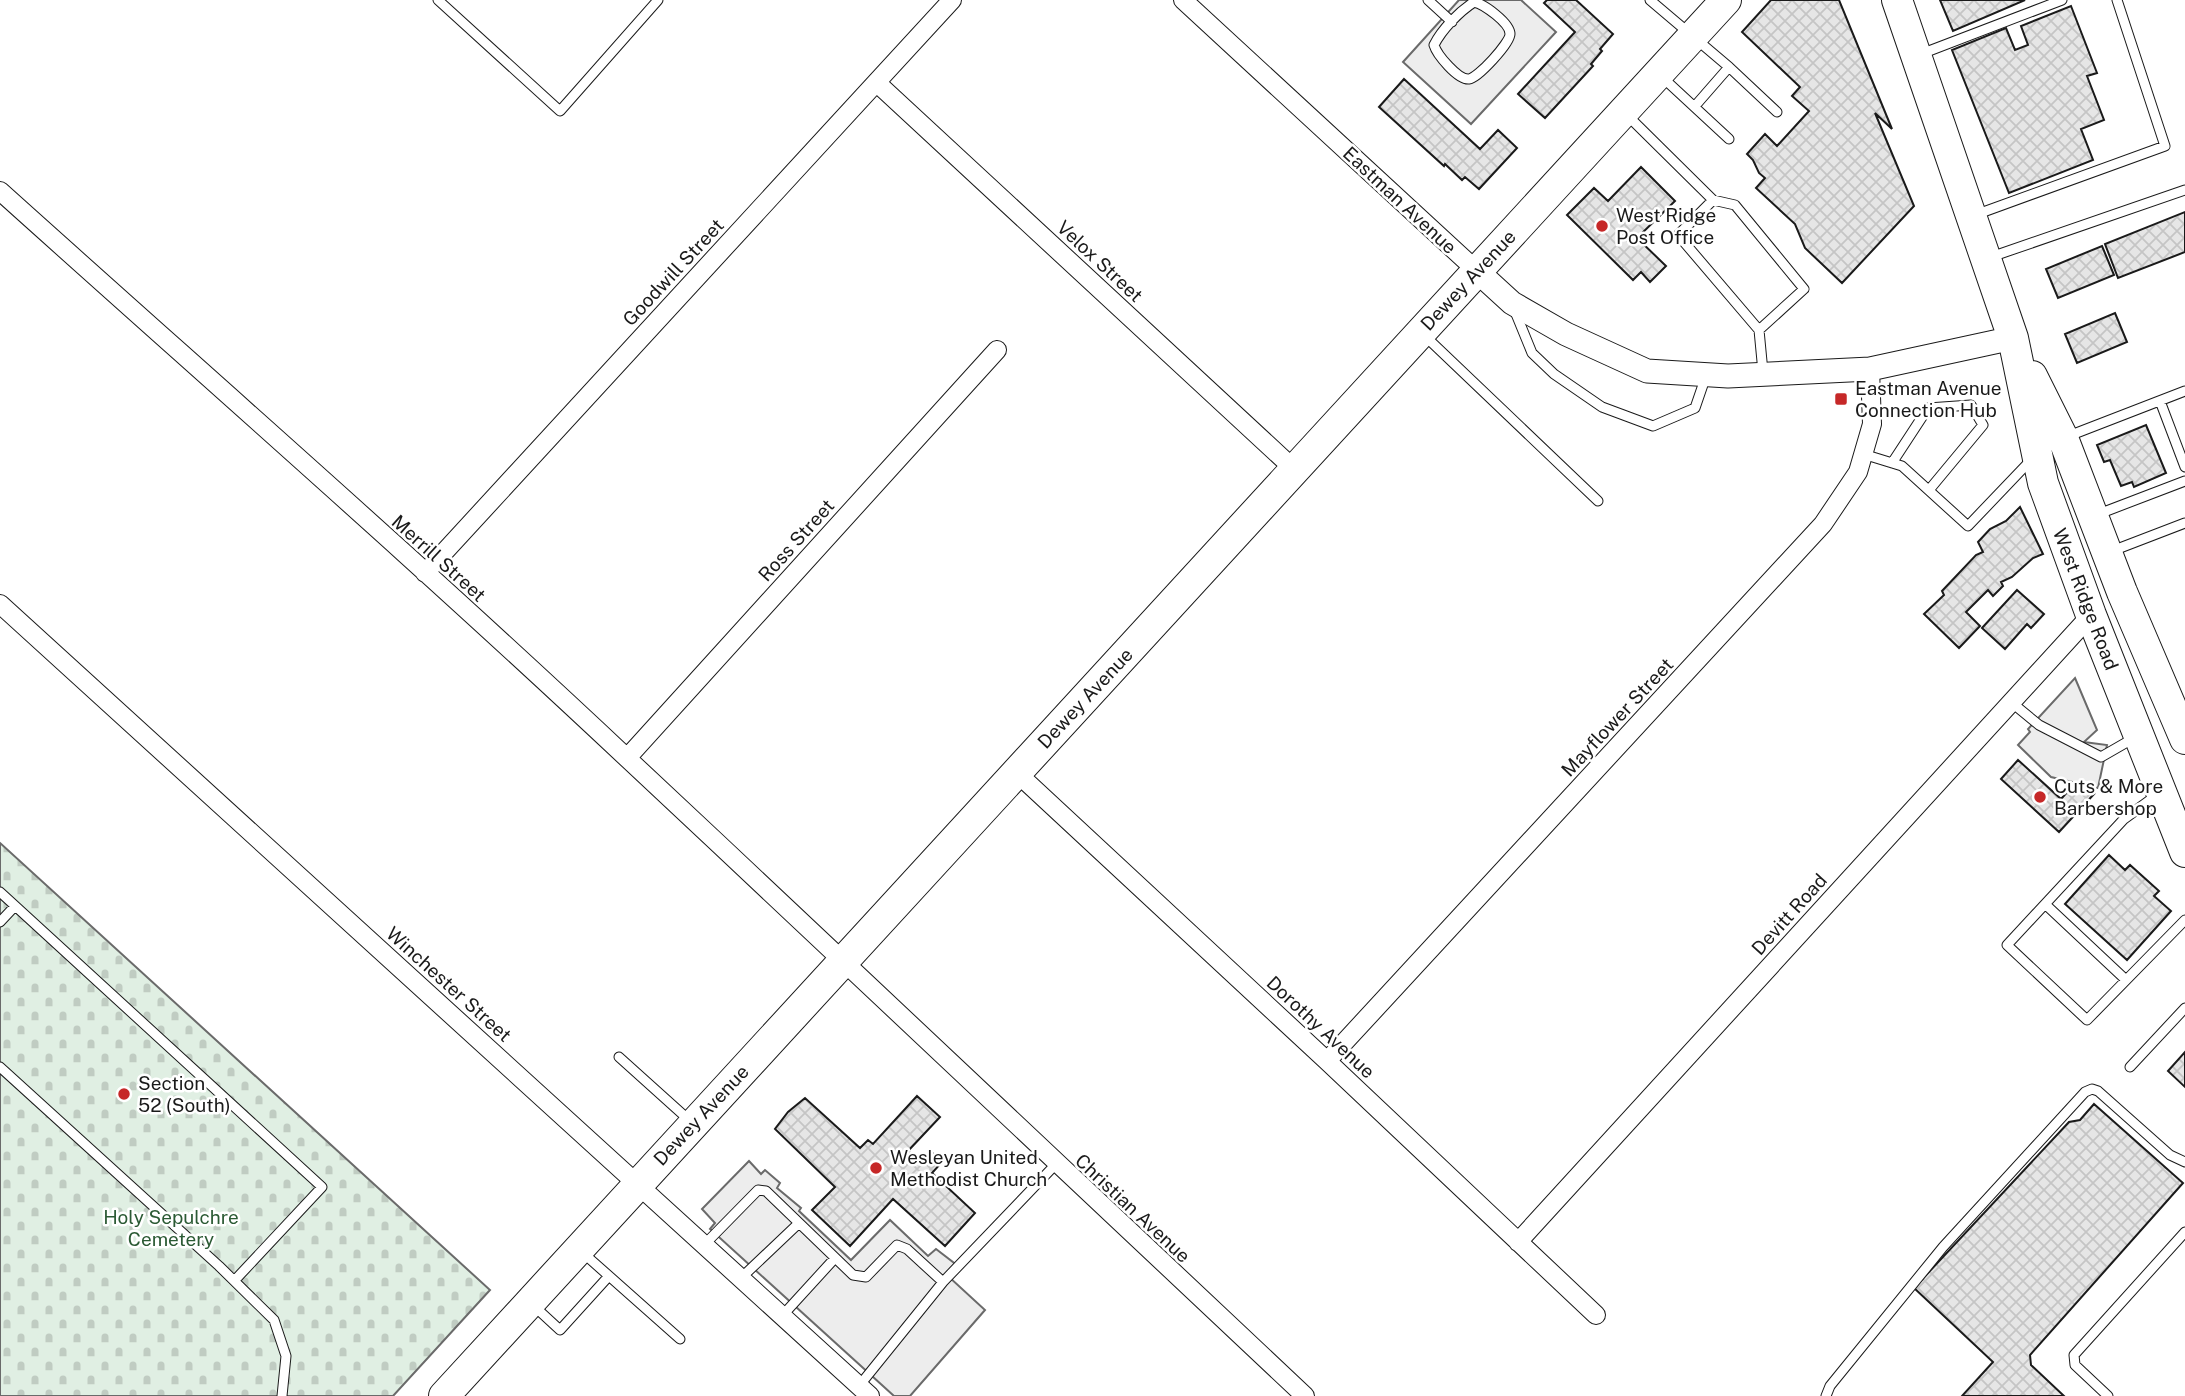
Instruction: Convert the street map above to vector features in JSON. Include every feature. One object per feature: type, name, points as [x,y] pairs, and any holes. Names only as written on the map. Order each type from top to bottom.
[{"type":"main road","name":"West Ridge Road","points":[[1897,0],[2013,338],[2043,483],[2091,615],[2185,852]]},
{"type":"main road","name":"Dewey Avenue","points":[[444,1396],[1693,36],[1720,2]]},
{"type":"main road","name":"West Ridge Road","points":[[2013,338],[2063,438],[2185,739]]},
{"type":"street","name":"Goodwill Street","points":[[425,573],[953,0]]},
{"type":"street","name":"Eastman Avenue","points":[[1183,0],[1512,303],[1566,334],[1647,371],[1706,375],[1870,369],[2013,338]]},
{"type":"street","name":"Velox Street","points":[[877,83],[1295,470]]},
{"type":"street","name":"Merrill Street","points":[[0,191],[425,573],[627,758],[843,962]]},
{"type":"street","name":"Ross Street","points":[[627,758],[997,350]]},
{"type":"street","name":"Mayflower Street","points":[[1327,1061],[1823,524],[1858,472],[1872,424],[1870,369]]},
{"type":"street","name":"Winchester Street","points":[[0,604],[865,1391]]},
{"type":"street","name":"Devitt Road","points":[[1518,1242],[2091,615]]},
{"type":"street","name":"Dorothy Avenue","points":[[1016,772],[1596,1315]]},
{"type":"street","name":"Christian Avenue","points":[[843,962],[1305,1396]]},
{"type":"lane","points":[[438,0],[560,111],[658,0]]},
{"type":"lane","points":[[1428,0],[1452,22]]},
{"type":"lane","points":[[1650,0],[1777,112]]},
{"type":"lane","points":[[1916,55],[2062,0]]},
{"type":"lane","points":[[1971,216],[2165,146],[2117,0]]},
{"type":"lane","points":[[1474,2],[1483,4],[1507,26],[1510,34],[1507,43],[1478,75],[1469,79],[1461,77],[1437,54],[1434,45],[1452,22],[1474,2]]},
{"type":"lane","points":[[1695,106],[1729,67]]},
{"type":"lane","points":[[1658,74],[1729,139]]},
{"type":"lane","points":[[1623,111],[1713,200],[1735,205],[1804,289],[1759,330]]},
{"type":"lane","points":[[1986,259],[2185,190]]},
{"type":"lane","points":[[1713,200],[1678,235],[1759,330],[1764,374]]},
{"type":"lane","points":[[1512,303],[1532,354],[1554,374],[1602,407],[1654,426],[1695,408],[1706,375]]},
{"type":"lane","points":[[1421,332],[1598,501]]},
{"type":"lane","points":[[2063,438],[2185,391]]},
{"type":"lane","points":[[2160,401],[2185,467]]},
{"type":"lane","points":[[1892,463],[1928,408],[1972,405],[1983,425],[1928,490]]},
{"type":"lane","points":[[1863,454],[1902,466],[1968,526],[2037,453]]},
{"type":"lane","points":[[2094,516],[2185,481]]},
{"type":"lane","points":[[2108,553],[2185,523]]},
{"type":"lane","points":[[2011,702],[2039,725],[2101,757],[2139,736]]},
{"type":"lane","points":[[2161,792],[2124,820],[2007,945],[2087,1020],[2185,920]]},
{"type":"lane","points":[[0,892],[322,1187],[235,1280]]},
{"type":"lane","points":[[2045,904],[2126,980]]},
{"type":"lane","points":[[0,922],[15,906]]},
{"type":"lane","points":[[2130,1067],[2185,1009]]},
{"type":"lane","points":[[619,1057],[693,1124]]},
{"type":"lane","points":[[0,1066],[235,1280],[274,1320],[286,1356],[282,1396]]},
{"type":"lane","points":[[1826,1396],[1830,1386],[1943,1247],[2085,1092],[2098,1090],[2170,1155],[2185,1162]]},
{"type":"lane","points":[[865,1391],[943,1282],[1056,1164]]},
{"type":"lane","points":[[704,1245],[758,1190],[766,1191],[853,1275],[866,1277],[897,1245],[907,1249],[943,1282]]},
{"type":"lane","points":[[741,1278],[799,1223]]},
{"type":"lane","points":[[2108,1396],[2075,1364],[2074,1355],[2185,1232]]},
{"type":"lane","points":[[578,1249],[680,1339]]},
{"type":"lane","points":[[782,1316],[835,1258]]},
{"type":"lane","points":[[529,1302],[560,1329],[608,1276]]},
{"type":"green space","name":"Holy Sepulchre Cemetery","points":[[0,843],[490,1290],[393,1396],[0,1396]]},
{"type":"shaded area","points":[[1459,0],[1521,0],[1556,32],[1471,124],[1403,62]]},
{"type":"shaded area","points":[[2075,678],[2097,730],[2084,742],[2107,745],[2098,788],[2051,777],[2018,745],[2030,732],[2028,729]]},
{"type":"shaded area","points":[[749,1161],[761,1174],[765,1170],[780,1183],[777,1188],[801,1208],[799,1211],[851,1260],[890,1220],[928,1256],[936,1249],[958,1266],[949,1277],[985,1310],[910,1396],[894,1396],[710,1229],[715,1223],[702,1209]]},
{"type":"building","points":[[1547,0],[1576,0],[1613,34],[1600,49],[1602,51],[1591,64],[1593,66],[1545,118],[1518,94],[1575,32],[1544,3]]},
{"type":"building","points":[[1771,0],[1839,0],[1892,129],[1875,113],[1914,206],[1842,283],[1805,248],[1795,224],[1756,188],[1765,178],[1747,154],[1765,134],[1777,146],[1809,111],[1792,96],[1800,87],[1742,32]]},
{"type":"building","points":[[1940,0],[2025,0],[1953,31]]},
{"type":"building","points":[[2071,6],[2097,73],[2087,76],[2104,120],[2081,129],[2093,160],[2009,193],[1952,50],[2006,28],[2015,50],[2028,45],[2021,26]]},
{"type":"building","points":[[1404,79],[1480,149],[1498,130],[1517,148],[1479,189],[1465,177],[1462,180],[1445,164],[1444,166],[1379,107]]},
{"type":"building","points":[[1641,167],[1675,201],[1637,238],[1666,266],[1650,282],[1641,272],[1633,280],[1567,215],[1594,188],[1608,201]]},
{"type":"building","points":[[2185,212],[2185,252],[2118,278],[2105,244]]},
{"type":"building","points":[[2102,246],[2114,275],[2058,298],[2046,269]]},
{"type":"building","points":[[2115,313],[2127,342],[2077,363],[2065,334]]},
{"type":"building","points":[[2146,425],[2166,473],[2134,487],[2132,482],[2121,486],[2110,460],[2104,462],[2097,445]]},
{"type":"building","points":[[2020,507],[2043,554],[2033,558],[2012,577],[2001,582],[2003,586],[1993,596],[1988,590],[1966,612],[1980,626],[1959,648],[1924,614],[1944,595],[1942,591],[1976,555],[1983,552],[1978,542],[1990,529],[2006,521]]},
{"type":"building","points":[[2017,590],[2044,614],[2031,628],[2027,624],[2005,649],[1982,628]]},
{"type":"building","name":"Cuts & More Barbershop","points":[[2018,760],[2061,799],[2070,789],[2094,794],[2059,832],[2001,779]]},
{"type":"building","points":[[2109,855],[2125,870],[2130,865],[2159,891],[2154,896],[2171,911],[2127,960],[2065,904]]},
{"type":"building","points":[[2185,1052],[2185,1087],[2168,1071]]},
{"type":"building","name":"Wesleyan United Methodist Church","points":[[917,1096],[940,1117],[908,1151],[921,1163],[931,1152],[943,1161],[932,1173],[975,1213],[945,1246],[893,1199],[850,1246],[812,1210],[835,1187],[775,1129],[788,1112],[805,1098],[860,1148],[868,1140],[873,1144]]},
{"type":"building","points":[[2094,1104],[2183,1183],[2030,1355],[2031,1365],[2064,1396],[1962,1396],[1993,1362],[1914,1288],[2069,1122],[2080,1120]]},
{"type":"place","name":"West Ridge Post Office","points":[[1602,226]]},
{"type":"place","name":"Eastman Avenue Connection Hub","points":[[1841,399]]},
{"type":"place","name":"Cuts & More Barbershop","points":[[2040,797]]},
{"type":"place","name":"Section 52 (South)","points":[[124,1094]]},
{"type":"place","name":"Wesleyan United Methodist Church","points":[[876,1168]]}]
